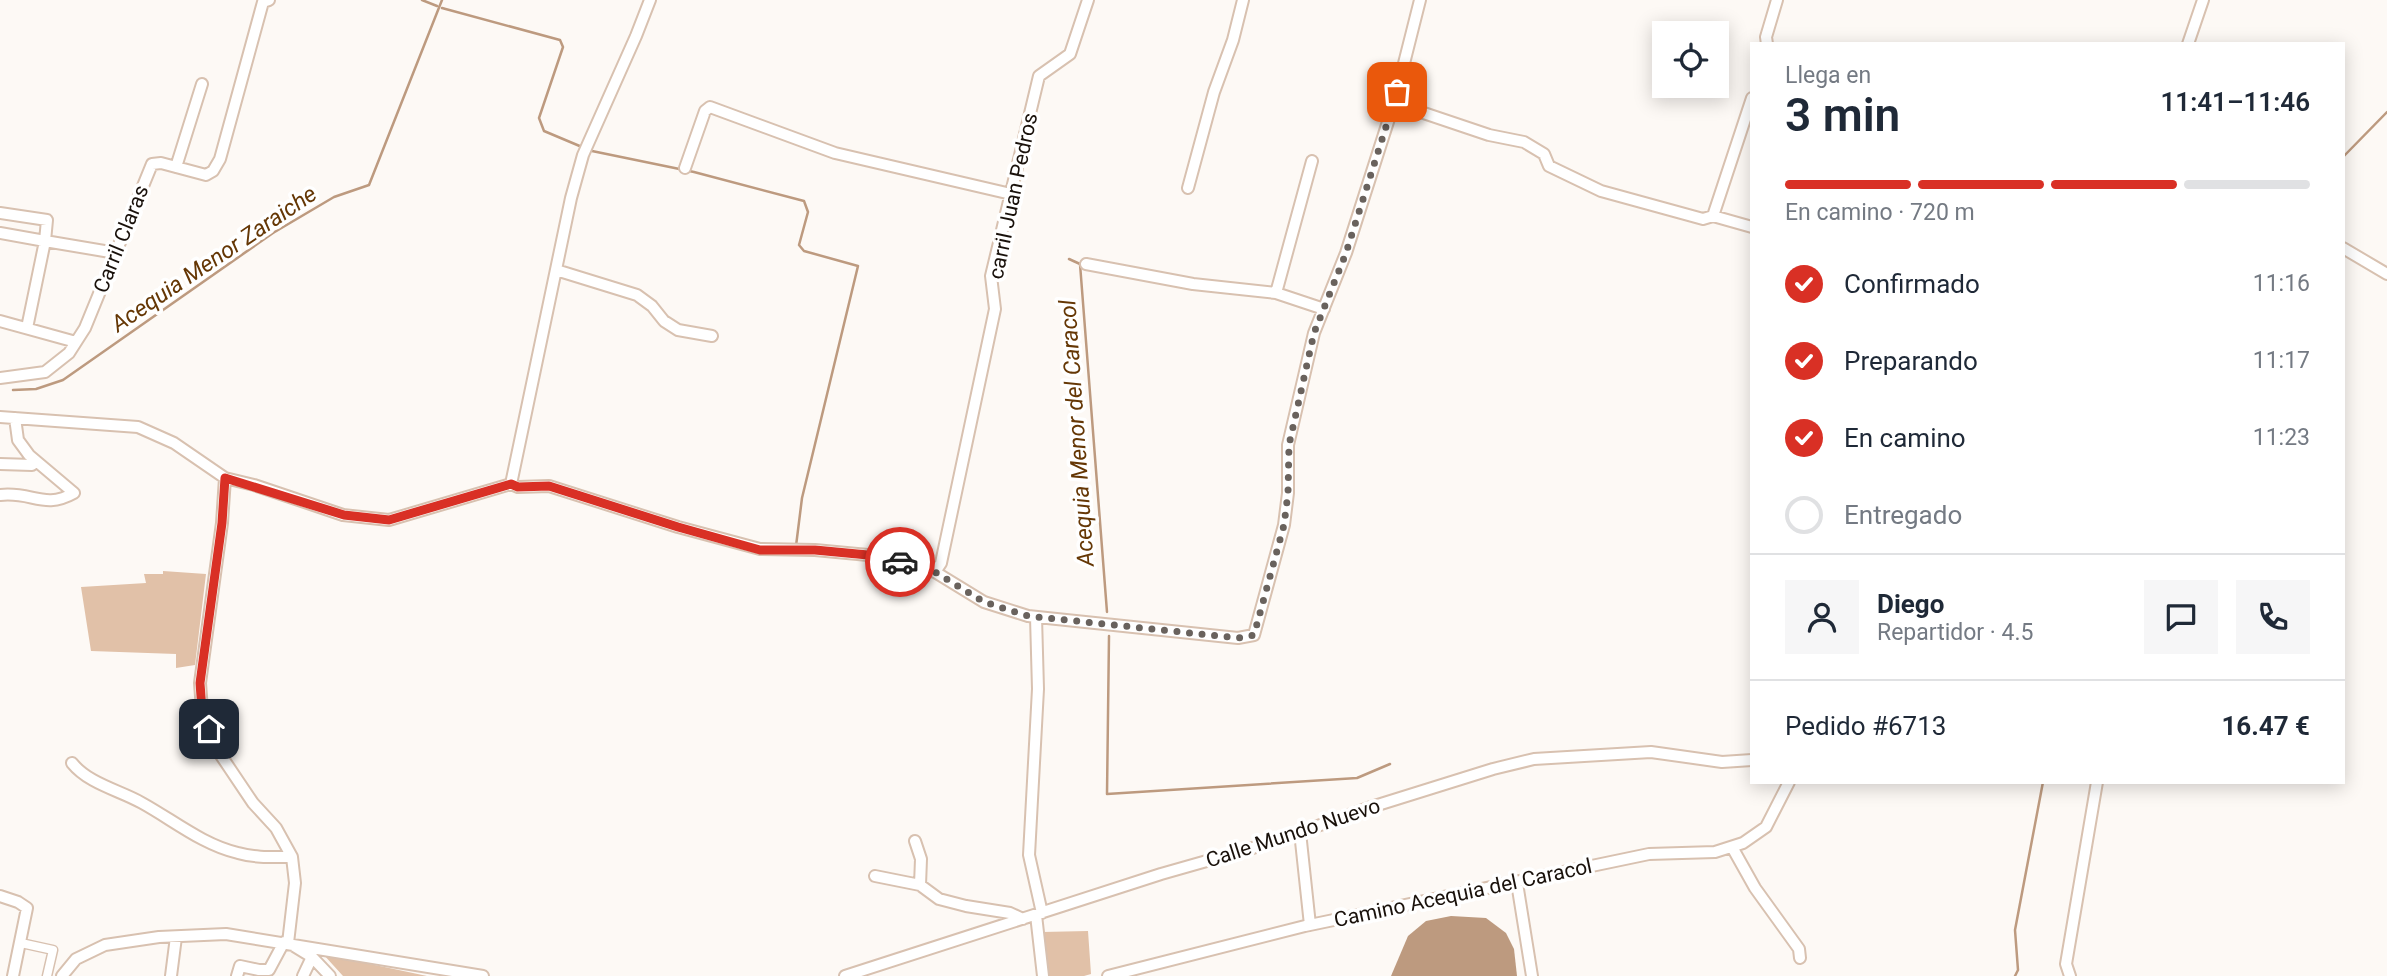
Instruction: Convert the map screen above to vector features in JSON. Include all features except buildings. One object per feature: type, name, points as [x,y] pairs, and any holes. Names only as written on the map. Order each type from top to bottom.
[{"type":"street","name":"Carril Claras","points":[[0,378],[45,372],[69,353],[85,328],[152,164],[161,163],[206,175],[213,171],[220,159],[263,2],[269,0]]},
{"type":"street","points":[[511,484],[571,198],[583,155],[650,0]]},
{"type":"street","name":"carril Juan Pedros","points":[[935,572],[941,563],[995,309],[991,276],[1039,76],[1070,54],[1088,0]]},
{"type":"street","points":[[1188,188],[1214,92],[1233,40],[1242,0]]},
{"type":"street","points":[[0,417],[138,428],[174,443],[225,478],[344,515],[389,520],[511,484],[518,487],[549,486],[760,550],[815,550],[868,555],[935,572],[984,602],[1036,617],[1238,638],[1254,635],[1284,525],[1289,445],[1314,333],[1346,253],[1394,103],[1420,0]]},
{"type":"street","points":[[1767,42],[1777,0]]},
{"type":"street","points":[[2189,42],[2203,0]]},
{"type":"street","points":[[176,167],[202,84]]},
{"type":"street","points":[[1394,103],[1489,135],[1524,142],[1544,154],[1549,166],[1601,191],[1703,219],[1713,216],[1750,226]]},
{"type":"street","points":[[1713,216],[1750,104]]},
{"type":"street","points":[[685,168],[705,111],[710,107],[835,153],[1011,194]]},
{"type":"street","points":[[1276,293],[1312,161]]},
{"type":"street","points":[[0,213],[47,220],[27,328]]},
{"type":"street","points":[[0,233],[116,253]]},
{"type":"street","points":[[2345,249],[2387,274]]},
{"type":"street","points":[[1086,264],[1193,284],[1276,293],[1324,309]]},
{"type":"street","points":[[556,270],[637,295],[652,306],[664,321],[678,330],[712,337]]},
{"type":"street","points":[[0,321],[76,342]]},
{"type":"street","points":[[0,495],[25,494],[41,500],[60,501],[74,493],[29,455],[18,440],[15,418]]},
{"type":"street","points":[[0,464],[32,465],[36,461]]},
{"type":"street","points":[[225,478],[222,523],[200,683],[202,710],[216,748],[253,803],[276,828],[292,857],[295,883],[286,943],[269,973],[240,966],[237,976]]},
{"type":"street","points":[[1036,617],[1038,690],[1029,855],[1039,914],[1043,976]]},
{"type":"street","name":"Calle Mundo Nuevo","points":[[845,976],[1368,808],[1534,759],[1651,752],[1722,762],[1750,760]]},
{"type":"street","points":[[72,763],[80,773],[141,802],[186,830],[235,853],[262,858],[292,857]]},
{"type":"street","name":"Camino Acequia del Caracol","points":[[1108,976],[1310,925],[1649,854],[1714,852],[1732,847],[1743,843],[1766,827],[1788,784]]},
{"type":"street","points":[[2070,976],[2066,964],[2097,784]]},
{"type":"street","points":[[1300,832],[1310,925]]},
{"type":"street","points":[[915,841],[921,859],[920,885]]},
{"type":"street","points":[[1732,847],[1755,888],[1799,949],[1800,958]]},
{"type":"street","points":[[875,876],[920,885],[939,899],[1010,913],[1023,919]]},
{"type":"street","points":[[1517,883],[1532,976]]},
{"type":"street","points":[[0,896],[27,908],[13,976]]},
{"type":"street","points":[[62,976],[76,959],[105,945],[226,934],[483,976]]},
{"type":"street","points":[[171,976],[176,937]]},
{"type":"street","points":[[20,943],[53,950],[47,976]]},
{"type":"street","points":[[286,943],[312,957],[330,976]]},
{"type":"street","points":[[303,976],[312,957]]},
{"type":"shaded area","points":[[163,571],[206,574],[195,665],[176,668],[176,654],[91,651],[81,587],[146,583],[144,574],[163,574]]},
{"type":"shaded area","points":[[1451,916],[1486,918],[1506,933],[1514,949],[1517,976],[1391,976],[1408,936],[1426,921]]},
{"type":"shaded area","points":[[1088,931],[1091,974],[1045,976],[1042,932]]},
{"type":"shaded area","points":[[323,954],[427,976],[343,976]]},
{"type":"waterway","points":[[422,0],[437,6]]},
{"type":"waterway","name":"Acequia Menor Zaraiche","points":[[13,390],[36,389],[63,380],[273,233],[334,197],[369,185],[442,0]]},
{"type":"waterway","points":[[442,8],[560,40],[563,47],[539,118],[544,131],[582,147]]},
{"type":"waterway","points":[[2345,155],[2387,112]]},
{"type":"waterway","points":[[592,151],[694,172],[804,201],[808,212],[799,245],[804,251],[858,266],[802,498],[796,546]]},
{"type":"waterway","name":"Acequia Menor del Caracol","points":[[1069,259],[1080,264],[1107,612]]},
{"type":"waterway","name":"Acequia Menor del Caracol","points":[[1109,636],[1107,794],[1357,778],[1390,764]]},
{"type":"waterway","points":[[2015,976],[2018,970],[2015,930],[2043,784]]},
{"type":"way so far","points":[[900,562],[935,572],[984,602],[1028,616],[1238,638],[1254,635],[1284,525],[1289,445],[1314,333],[1346,253],[1397,92]]},
{"type":"route","points":[[209,729],[202,710],[200,683],[222,523],[225,478],[344,515],[389,520],[511,484],[518,487],[549,486],[760,550],[815,550],[868,555],[900,562]]}]
